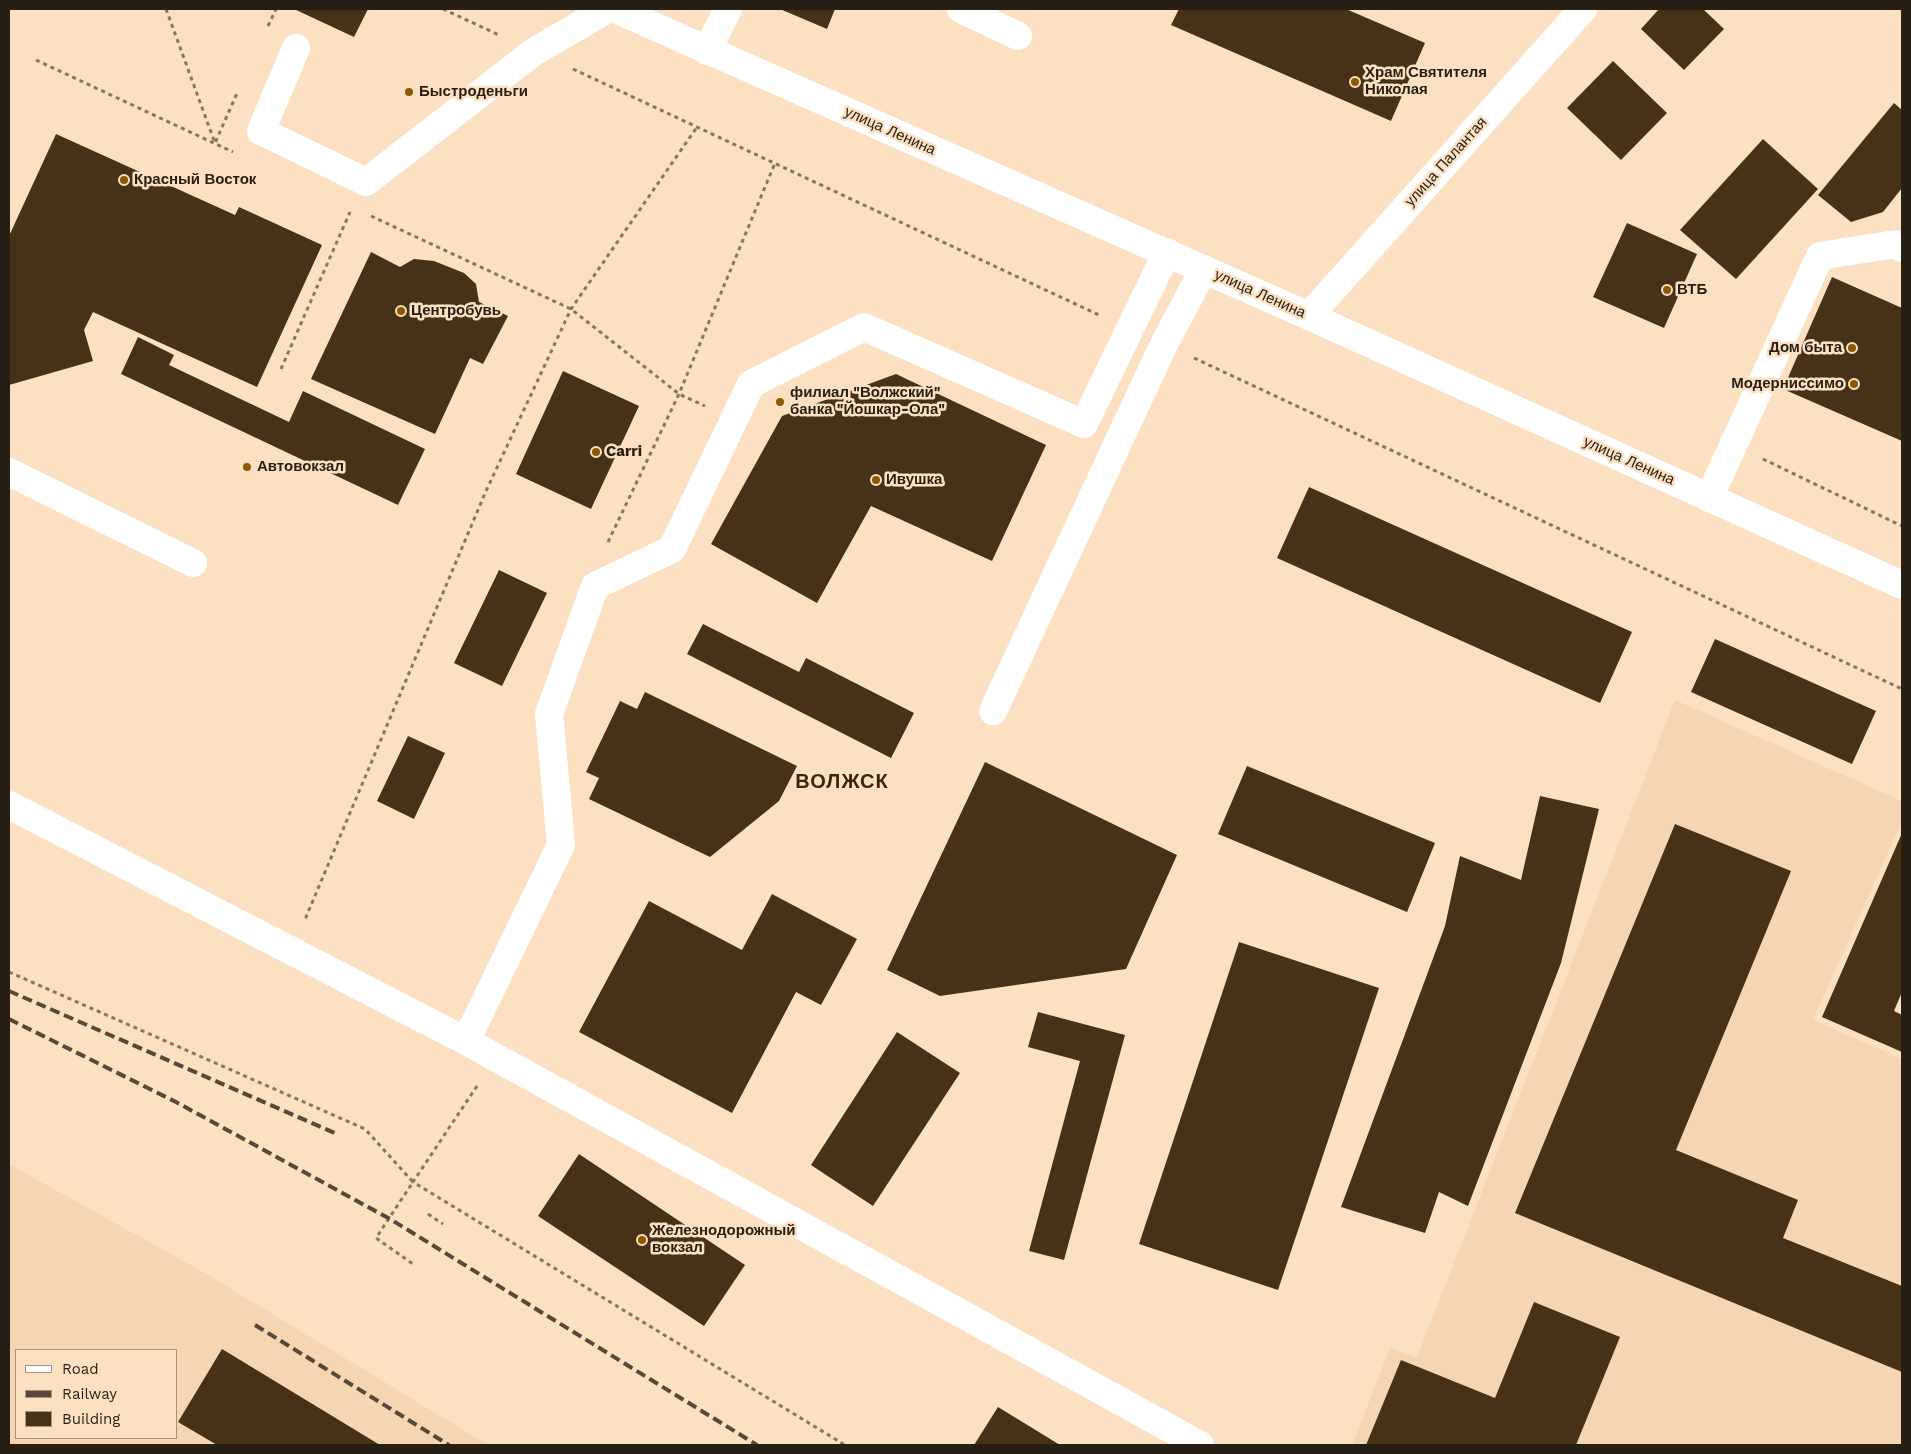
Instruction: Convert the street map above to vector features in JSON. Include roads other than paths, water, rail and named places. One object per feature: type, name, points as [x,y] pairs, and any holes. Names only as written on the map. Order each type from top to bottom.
[{"type":"main road","points":[[296,48],[260,131],[366,182],[535,52],[608,9]]},
{"type":"main road","name":"улица Ленина","points":[[615,9],[1167,252],[1902,586]]},
{"type":"main road","points":[[707,51],[728,9]]},
{"type":"main road","points":[[961,9],[1018,36]]},
{"type":"main road","name":"улица Палантая","points":[[1309,316],[1583,9]]},
{"type":"main road","points":[[1709,498],[1820,256],[1895,244],[1902,248]]},
{"type":"main road","points":[[466,1041],[561,845],[549,714],[595,586],[672,549],[751,384],[864,326],[1084,424],[1167,252]]},
{"type":"main road","points":[[993,711],[1164,344],[1204,269]]},
{"type":"main road","points":[[9,472],[193,563]]},
{"type":"main road","points":[[9,805],[466,1041],[1200,1445]]},
{"type":"railway","points":[[9,991],[337,1134]]},
{"type":"railway","points":[[9,1019],[176,1102],[390,1219],[757,1445]]},
{"type":"railway","points":[[255,1325],[449,1445]]},
{"type":"place","name":"Храм Святителя Николая","points":[[1355,82]]},
{"type":"place","name":"Быстроденьги","points":[[409,92]]},
{"type":"place","name":"Красный Восток","points":[[124,180]]},
{"type":"place","name":"ВТБ","points":[[1667,290]]},
{"type":"place","name":"Центробувь","points":[[401,311]]},
{"type":"place","name":"Дом быта","points":[[1852,348]]},
{"type":"place","name":"Модерниссимо","points":[[1854,384]]},
{"type":"place","name":"филиал \"Волжский\" банка \"Йошкар-Ола\"","points":[[780,402]]},
{"type":"place","name":"Carri","points":[[596,452]]},
{"type":"place","name":"Автовокзал","points":[[247,467]]},
{"type":"place","name":"Ивушка","points":[[876,480]]},
{"type":"place","name":"Железнодорожный вокзал","points":[[642,1240]]},
{"type":"district","name":"ВОЛЖСК","points":[[842,782]]}]
